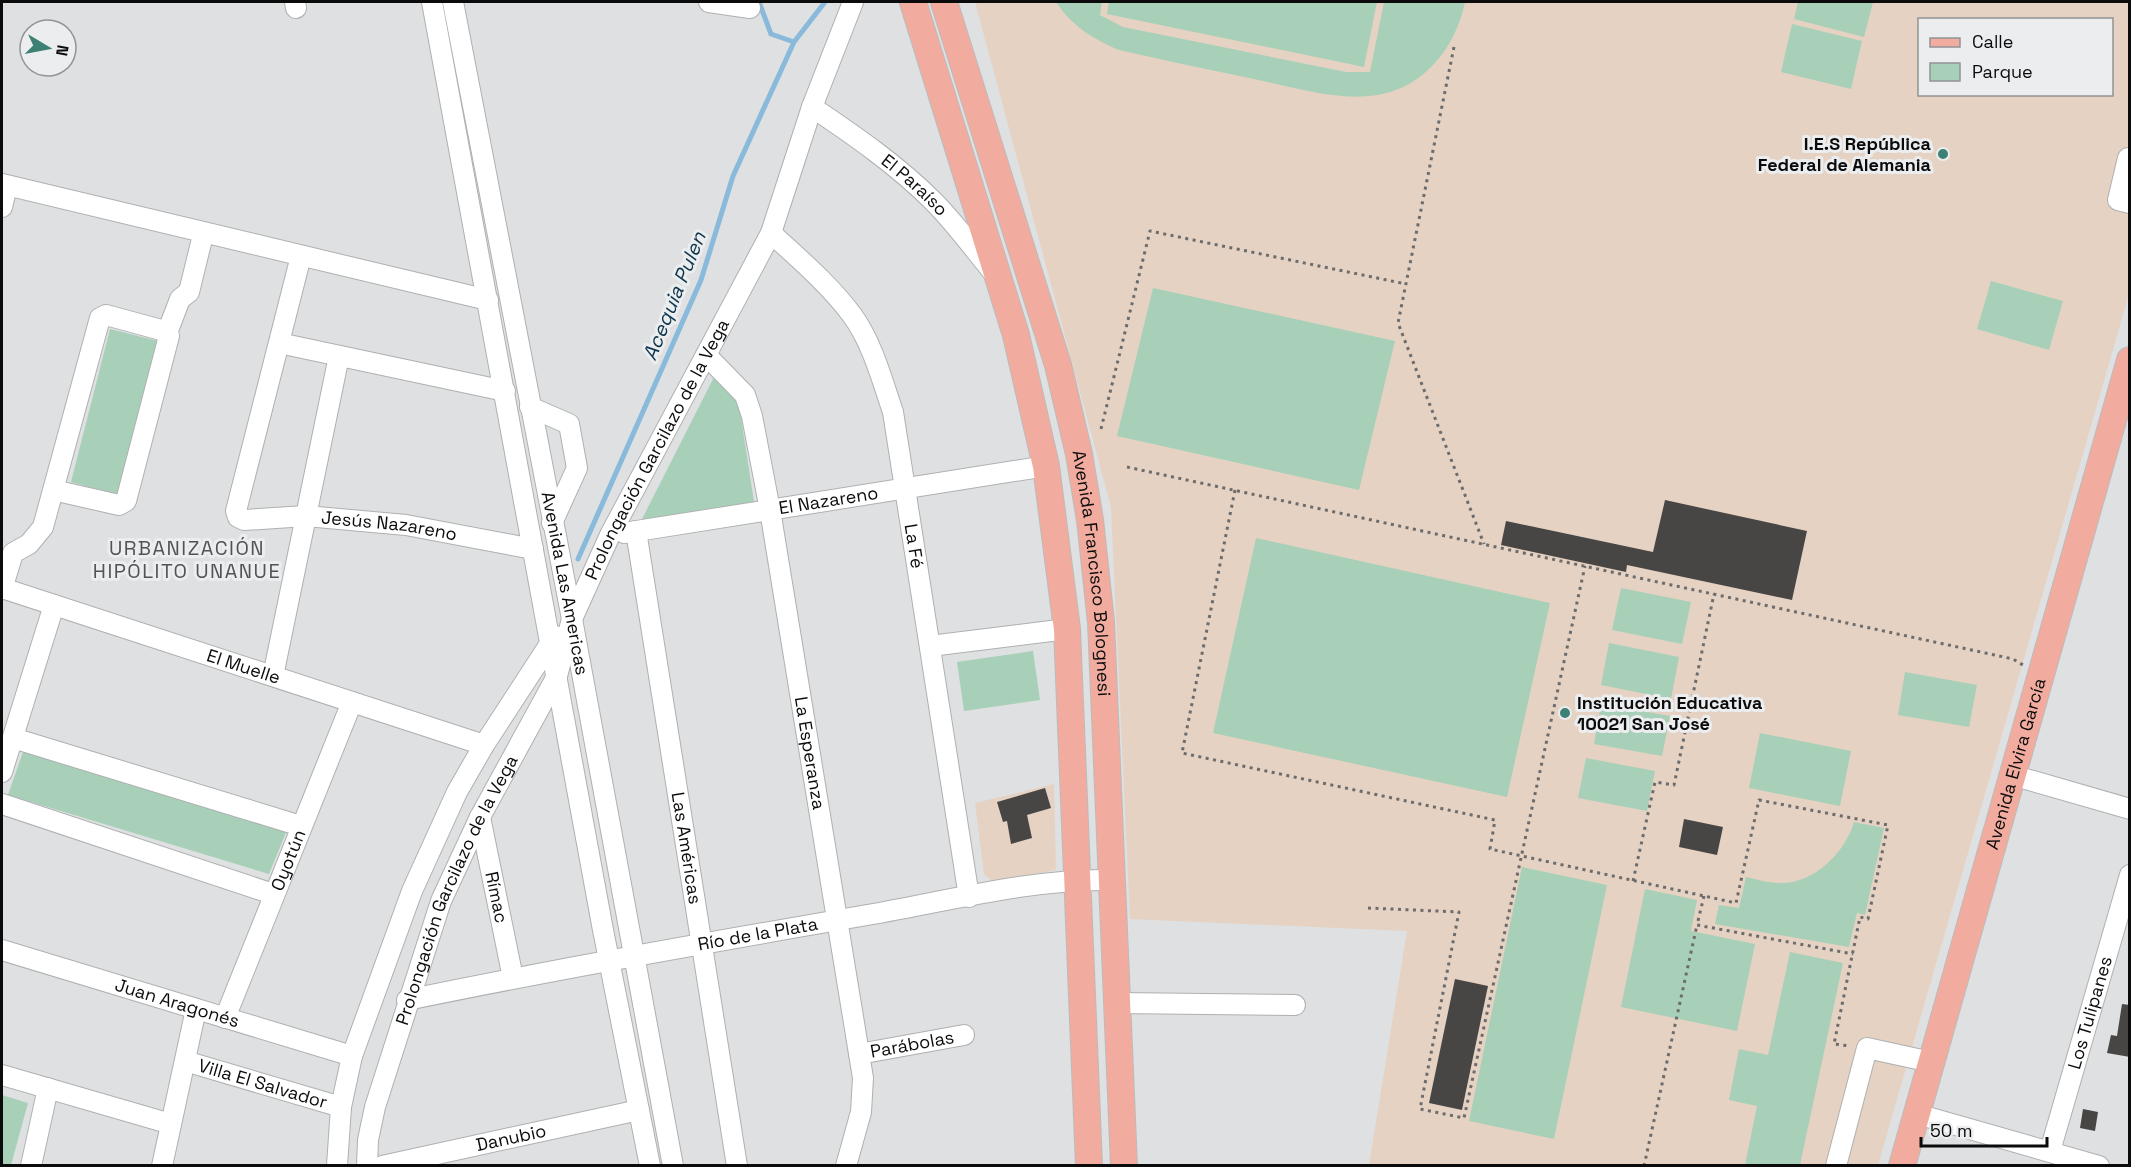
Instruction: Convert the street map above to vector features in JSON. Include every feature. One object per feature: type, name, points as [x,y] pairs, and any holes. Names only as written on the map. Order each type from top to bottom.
[{"type":"main road","name":"Avenida Francisco Bolognesi","points":[[913,2],[1016,335],[1046,466],[1067,628],[1089,1166]]},
{"type":"main road","name":"Avenida Francisco Bolognesi","points":[[944,2],[1058,365],[1079,454],[1090,520],[1101,622],[1124,1166]]},
{"type":"main road","name":"Avenida Elvira García","points":[[1902,1166],[2130,360]]},
{"type":"street","name":"Avenida Las Americas","points":[[432,2],[608,959],[650,1166]]},
{"type":"street","name":"Avenida Las Americas","points":[[453,2],[572,619],[673,1166]]},
{"type":"street","points":[[709,2],[750,9]]},
{"type":"street","name":"Prolongación Garcilazo de la Vega","points":[[367,1166],[368,1140],[375,1107],[407,1000],[441,901],[480,817],[557,676],[572,619],[610,536],[771,233],[812,107],[853,2]]},
{"type":"street","name":"El Paraíso","points":[[812,107],[865,143],[905,175],[934,202],[999,280]]},
{"type":"street","points":[[2128,158],[2118,200],[2130,203]]},
{"type":"street","points":[[2,207],[4,185],[488,300]]},
{"type":"street","name":"La Fé","points":[[771,233],[826,285],[853,316],[876,364],[893,412],[969,897]]},
{"type":"street","points":[[53,490],[119,505],[126,501],[167,333],[180,299],[189,292],[201,243]]},
{"type":"street","points":[[301,256],[279,343],[505,392]]},
{"type":"street","points":[[2,589],[13,552],[29,544],[43,527],[100,318],[106,315],[167,333]]},
{"type":"street","name":"Jesús Nazareno","points":[[279,343],[236,511],[238,517],[244,520],[306,516],[406,525],[533,549]]},
{"type":"street","name":"La Esperanza","points":[[706,355],[745,395],[752,416],[770,510],[863,1078],[861,1112],[846,1166]]},
{"type":"street","points":[[273,676],[339,356]]},
{"type":"street","points":[[530,407],[569,424],[577,468],[552,523]]},
{"type":"street","name":"El Nazareno","points":[[610,536],[1046,466]]},
{"type":"street","name":"Las Américas","points":[[636,531],[737,1166]]},
{"type":"street","name":"El Muelle","points":[[2,589],[484,745]]},
{"type":"street","points":[[2,772],[54,605]]},
{"type":"street","points":[[337,1166],[340,1107],[352,1056],[412,891],[457,792],[484,745],[550,640],[572,619]]},
{"type":"street","points":[[930,646],[1067,628]]},
{"type":"street","name":"Oyotún","points":[[225,1018],[352,702]]},
{"type":"street","points":[[13,738],[301,826]]},
{"type":"street","points":[[2012,776],[2130,808]]},
{"type":"street","points":[[2,804],[273,894]]},
{"type":"street","name":"Rímac","points":[[480,817],[513,978]]},
{"type":"street","name":"Los Tulipanes","points":[[2050,1151],[2130,875]]},
{"type":"street","name":"Río de la Plata","points":[[407,1000],[608,959],[969,897],[1077,879],[1111,880]]},
{"type":"street","name":"Juan Aragonés","points":[[2,950],[352,1056]]},
{"type":"street","points":[[1117,1003],[1295,1005]]},
{"type":"street","points":[[162,1166],[196,1009]]},
{"type":"street","name":"Parábolas","points":[[859,1054],[964,1035]]},
{"type":"street","points":[[1836,1166],[1867,1048],[1931,1062]]},
{"type":"street","name":"Villa El Salvador","points":[[185,1061],[340,1107]]},
{"type":"street","points":[[2,1075],[171,1124]]},
{"type":"street","points":[[31,1166],[48,1088]]},
{"type":"street","name":"Danubio","points":[[382,1166],[639,1110]]},
{"type":"street","points":[[1917,1114],[2099,1166]]},
{"type":"path","points":[[1454,47],[1398,323],[1484,544]]},
{"type":"path","points":[[1101,429],[1150,231],[1406,284]]},
{"type":"path","points":[[1127,467],[2013,659]]},
{"type":"path","points":[[1235,490],[1182,753],[1495,820],[1490,849],[1736,903],[1760,800],[1888,825],[1868,919],[1860,917],[1834,1044],[1867,1048]]},
{"type":"path","points":[[1368,908],[1459,912],[1420,1109],[1464,1118],[1585,566]]},
{"type":"path","points":[[1633,881],[1655,782],[1674,785],[1714,594]]},
{"type":"path","points":[[1644,1166],[1704,896]]},
{"type":"path","points":[[1697,925],[1853,954]]},
{"type":"shaded area","name":"Institución Educativa 10021 San José","points":[[975,2],[2129,2],[2129,294],[1878,1165],[1369,1165],[1407,931],[1130,919],[1111,507]]},
{"type":"shaded area","points":[[1054,784],[1056,870],[995,883],[984,874],[975,803]]},
{"type":"green space","points":[[1056,2],[1102,2],[1100,15],[1123,27],[1346,72],[1370,72],[1384,2],[1465,2],[1449,45],[1432,66],[1413,82],[1392,91],[1370,96],[1348,96],[1301,90],[1119,50],[1084,31],[1062,11]]},
{"type":"green space","points":[[1109,2],[1377,2],[1364,67],[1107,14]]},
{"type":"green space","points":[[1798,2],[1873,2],[1864,37],[1794,19]]},
{"type":"green space","points":[[1792,24],[1862,41],[1851,89],[1781,72]]},
{"type":"green space","points":[[1991,281],[2063,301],[2049,350],[1977,329]]},
{"type":"green space","points":[[1153,288],[1395,341],[1359,490],[1117,436]]},
{"type":"green space","points":[[110,329],[158,341],[119,495],[71,482]]},
{"type":"green space","points":[[714,377],[739,404],[754,502],[640,523]]},
{"type":"green space","points":[[1256,538],[1550,603],[1507,797],[1213,733]]},
{"type":"green space","points":[[1621,588],[1691,602],[1682,644],[1612,630]]},
{"type":"green space","points":[[1609,643],[1679,657],[1671,699],[1601,685]]},
{"type":"green space","points":[[1033,651],[1040,700],[964,711],[957,662]]},
{"type":"green space","points":[[1905,672],[1977,685],[1969,727],[1898,715]]},
{"type":"green space","points":[[1601,704],[1670,716],[1662,756],[1594,744]]},
{"type":"green space","points":[[1760,733],[1851,751],[1840,806],[1749,788]]},
{"type":"green space","points":[[24,749],[287,830],[269,874],[8,795]]},
{"type":"green space","points":[[1586,758],[1655,771],[1647,811],[1578,798]]},
{"type":"green space","points":[[1854,822],[1884,828],[1865,915],[1857,913],[1849,947],[1715,924],[1719,905],[1739,908],[1746,877],[1774,883],[1791,882],[1815,873],[1826,865],[1843,845]]},
{"type":"green space","points":[[1522,867],[1607,885],[1554,1139],[1469,1121]]},
{"type":"green space","points":[[1645,889],[1697,900],[1691,931],[1755,944],[1737,1031],[1621,1007]]},
{"type":"green space","points":[[1790,952],[1843,963],[1800,1165],[1745,1165],[1757,1106],[1729,1100],[1739,1049],[1768,1055]]},
{"type":"green space","points":[[2,1095],[28,1103],[11,1165],[2,1165]]},
{"type":"building","points":[[1665,500],[1807,531],[1792,600],[1627,565],[1626,572],[1501,545],[1506,521],[1653,552]]},
{"type":"building","points":[[1045,788],[1051,808],[1027,815],[1032,838],[1011,844],[1007,821],[1003,822],[997,802]]},
{"type":"building","points":[[1684,819],[1723,827],[1717,855],[1679,847]]},
{"type":"building","points":[[1455,979],[1488,986],[1462,1110],[1429,1103]]},
{"type":"building","points":[[2122,1004],[2130,1005],[2130,1057],[2107,1053],[2111,1035],[2117,1036]]},
{"type":"building","points":[[2083,1109],[2098,1112],[2095,1131],[2080,1128]]},
{"type":"waterway","points":[[759,2],[771,34],[794,42]]},
{"type":"waterway","name":"Acequia Pulen","points":[[578,559],[701,280],[733,176],[794,42],[825,2]]},
{"type":"place","name":"I.E.S República Federal de Alemania","points":[[1943,154]]},
{"type":"place","name":"Institución Educativa 10021 San José","points":[[1565,713]]},
{"type":"district","name":"URBANIZACIÓN HIPÓLITO UNANUE","points":[[187,560]]}]
